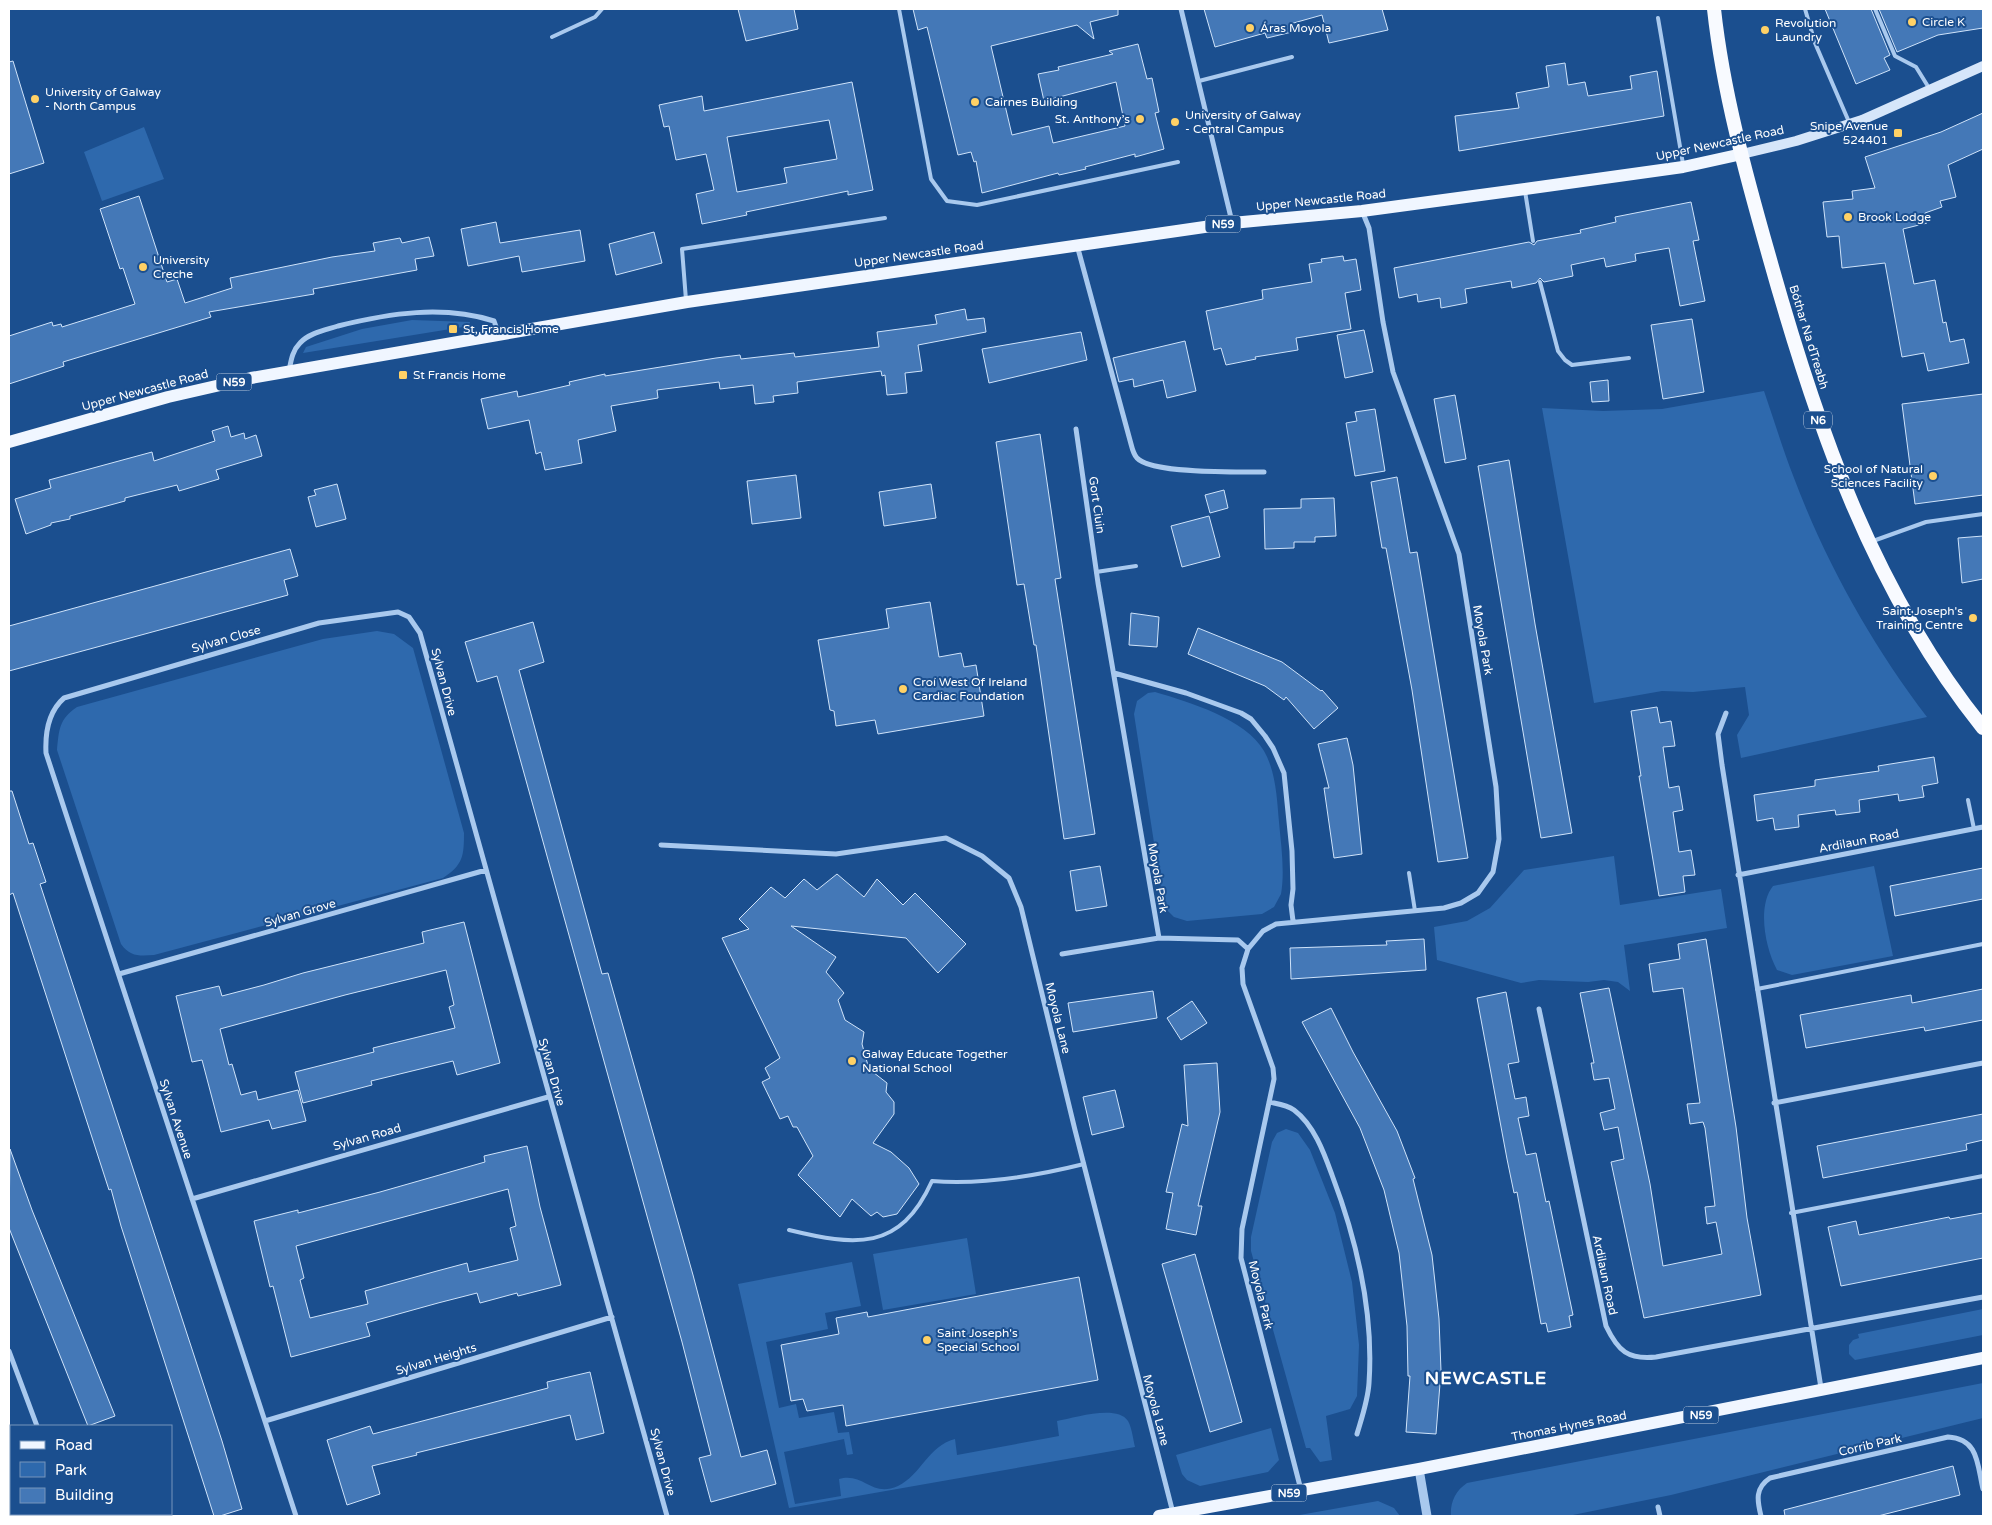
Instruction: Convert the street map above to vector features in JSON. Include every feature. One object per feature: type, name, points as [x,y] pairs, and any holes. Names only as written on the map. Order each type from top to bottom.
[{"type":"highway","name":"Bóthar Na dTreabh","points":[[1714,9],[1729,102],[1742,154],[1790,332],[1823,434],[1851,506],[1906,614],[1983,728]]},
{"type":"main road","name":"Upper Newcastle Road","points":[[9,442],[168,396],[289,371],[687,302],[1232,222],[1362,211],[1683,167],[1796,141],[1850,124],[1983,66]]},
{"type":"main road","name":"Thomas Hynes Road","points":[[1159,1516],[1419,1469],[1983,1358]]},
{"type":"street","points":[[1181,9],[1232,222]]},
{"type":"street","name":"Moyola Park","points":[[1301,1491],[1241,1258],[1242,1228],[1274,1074],[1242,975],[1248,949],[1263,931],[1276,924],[1444,908],[1461,903],[1478,893],[1493,872],[1499,840],[1500,821],[1483,697],[1459,554],[1393,372],[1383,322],[1369,228],[1362,211]]},
{"type":"street","points":[[1077,245],[1130,444],[1137,458],[1144,463],[1170,469],[1264,472]]},
{"type":"street","points":[[289,371],[294,351],[301,341],[318,332],[362,320],[433,312],[471,314],[494,321],[499,335]]},
{"type":"street","name":"Gort Ciuin","points":[[1076,429],[1098,583]]},
{"type":"street","name":"Moyola Park","points":[[1098,583],[1158,938]]},
{"type":"street","name":"Sylvan Close","points":[[48,727],[56,706],[64,698],[319,623],[401,612],[409,617],[420,633]]},
{"type":"street","name":"Sylvan Drive","points":[[420,633],[548,1097],[667,1516]]},
{"type":"street","points":[[1114,673],[1186,693],[1241,713],[1251,719],[1265,736],[1273,748],[1284,773],[1292,851],[1294,889],[1291,905],[1293,921]]},
{"type":"street","points":[[1726,713],[1718,734],[1738,875],[1821,1391]]},
{"type":"street","name":"Sylvan Avenue","points":[[48,727],[46,754],[296,1516]]},
{"type":"street","name":"Ardilaun Road","points":[[1738,875],[1983,827]]},
{"type":"street","name":"Moyola Lane","points":[[661,845],[836,854],[946,838],[982,856],[1009,878],[1021,907],[1173,1514]]},
{"type":"street","name":"Sylvan Grove","points":[[119,974],[486,870]]},
{"type":"street","points":[[1062,954],[1158,938],[1238,940],[1248,949]]},
{"type":"street","name":"Ardilaun Road","points":[[1539,1009],[1606,1326],[1617,1345],[1639,1359],[1812,1330],[1983,1297]]},
{"type":"street","points":[[1774,1103],[1983,1063]]},
{"type":"street","name":"Sylvan Road","points":[[192,1199],[548,1097]]},
{"type":"street","points":[[1269,1102],[1290,1107],[1296,1111],[1314,1133],[1328,1164],[1353,1235],[1362,1274],[1370,1338],[1369,1385],[1357,1434]]},
{"type":"street","name":"Sylvan Heights","points":[[265,1421],[612,1317]]},
{"type":"street","points":[[9,1351],[37,1425]]},
{"type":"street","name":"Corrib Park","points":[[1761,1516],[1757,1500],[1758,1492],[1763,1483],[1770,1478],[1948,1437],[1957,1437],[1968,1442],[1974,1448],[1983,1489]]},
{"type":"street","points":[[1419,1469],[1427,1516]]},
{"type":"street","points":[[1658,1507],[1660,1516]]},
{"type":"lane","points":[[552,37],[594,17],[602,9]]},
{"type":"lane","points":[[898,9],[931,179],[947,201],[977,205],[1178,162]]},
{"type":"lane","points":[[1805,9],[1815,43],[1850,124]]},
{"type":"lane","points":[[1875,9],[1895,56],[1916,67],[1931,90]]},
{"type":"lane","points":[[1658,18],[1683,167]]},
{"type":"lane","points":[[1199,80],[1292,57]]},
{"type":"lane","points":[[1525,189],[1533,242]]},
{"type":"lane","points":[[687,302],[682,249],[885,218]]},
{"type":"lane","points":[[1540,282],[1558,352],[1564,360],[1572,364],[1630,358]]},
{"type":"lane","points":[[1869,543],[1926,522],[1983,514]]},
{"type":"lane","points":[[1096,572],[1136,566]]},
{"type":"lane","points":[[1968,800],[1974,829]]},
{"type":"lane","points":[[1409,873],[1415,911]]},
{"type":"lane","points":[[1757,989],[1983,944]]},
{"type":"lane","points":[[789,1230],[837,1240],[867,1239],[888,1233],[904,1223],[917,1209],[932,1181],[1019,1176],[1056,1171],[1084,1164]]},
{"type":"lane","points":[[1791,1213],[1983,1176]]},
{"type":"green space","points":[[144,127],[164,179],[102,201],[84,152]]},
{"type":"green space","points":[[412,320],[470,322],[469,326],[303,353],[306,347],[362,329]]},
{"type":"green space","points":[[1764,391],[1794,478],[1836,572],[1869,632],[1927,717],[1741,758],[1737,735],[1749,715],[1745,687],[1693,692],[1662,691],[1594,703],[1542,408],[1603,411],[1662,409]]},
{"type":"green space","points":[[377,631],[394,634],[413,648],[464,833],[463,854],[455,869],[443,878],[154,955],[140,955],[124,948],[121,944],[57,750],[59,731],[63,721],[77,707],[323,639]]},
{"type":"green space","points":[[1155,692],[1216,713],[1231,721],[1256,740],[1268,759],[1277,795],[1283,876],[1281,894],[1274,907],[1262,914],[1187,921],[1174,917],[1164,907],[1134,714],[1137,701],[1148,693]]},
{"type":"green space","points":[[1614,856],[1620,905],[1721,889],[1727,928],[1624,945],[1630,991],[1618,982],[1604,980],[1588,982],[1539,980],[1521,983],[1437,960],[1434,927],[1467,921],[1490,908],[1524,870]]},
{"type":"green space","points":[[1874,866],[1893,956],[1792,975],[1777,970],[1769,950],[1764,927],[1765,904],[1773,886]]},
{"type":"green space","points":[[1286,1129],[1298,1133],[1310,1150],[1335,1213],[1352,1282],[1359,1345],[1357,1396],[1350,1409],[1326,1416],[1332,1460],[1320,1462],[1310,1448],[1306,1448],[1251,1251],[1251,1237],[1272,1142],[1277,1133]]},
{"type":"green space","points":[[967,1238],[976,1294],[883,1310],[873,1254]]},
{"type":"green space","points":[[852,1262],[861,1306],[825,1313],[828,1329],[766,1342],[779,1408],[796,1404],[799,1418],[834,1412],[838,1433],[849,1432],[853,1454],[847,1455],[844,1439],[784,1452],[795,1504],[841,1496],[839,1479],[855,1479],[881,1489],[898,1486],[913,1475],[938,1448],[955,1439],[957,1455],[1059,1436],[1057,1421],[1084,1415],[1115,1413],[1122,1416],[1128,1421],[1135,1447],[789,1508],[738,1284]]},
{"type":"green space","points":[[1983,1309],[1983,1335],[1855,1360],[1849,1354],[1849,1345],[1853,1340],[1859,1338],[1858,1334]]},
{"type":"green space","points":[[1983,1383],[1983,1418],[1671,1495],[1568,1516],[1451,1516],[1451,1506],[1454,1498],[1467,1483]]},
{"type":"green space","points":[[1271,1428],[1279,1460],[1268,1472],[1200,1486],[1187,1480],[1182,1474],[1176,1455]]},
{"type":"green space","points":[[1378,1501],[1394,1508],[1400,1516],[1294,1516]]},
{"type":"building","points":[[738,9],[794,9],[798,29],[746,41]]},
{"type":"building","points":[[913,9],[1118,9],[1118,15],[1090,22],[1094,39],[1077,25],[991,46],[1012,135],[1049,126],[1053,143],[1125,126],[1116,82],[1044,101],[1038,74],[1059,70],[1058,67],[1113,54],[1109,51],[1138,44],[1147,79],[1152,78],[1159,112],[1155,113],[1164,149],[1135,157],[1135,154],[1085,167],[1086,169],[1059,175],[1058,173],[982,193],[976,161],[974,162],[971,152],[958,155],[927,27],[918,30]]},
{"type":"building","points":[[1204,9],[1382,9],[1388,30],[1329,43],[1322,15],[1290,24],[1292,32],[1267,38],[1265,33],[1215,47]]},
{"type":"building","name":"Circle K","points":[[1825,9],[1871,9],[1890,55],[1884,58],[1890,70],[1856,84]]},
{"type":"building","points":[[1879,9],[1983,9],[1983,28],[1938,35],[1897,52]]},
{"type":"building","points":[[13,61],[44,163],[9,174],[9,62]]},
{"type":"building","points":[[1565,63],[1568,85],[1585,82],[1588,96],[1632,89],[1630,76],[1657,71],[1664,116],[1459,151],[1455,116],[1519,108],[1516,93],[1549,87],[1546,66]]},
{"type":"building","points":[[852,82],[873,190],[848,195],[848,191],[746,212],[747,215],[702,224],[696,194],[714,190],[706,154],[676,160],[669,126],[664,127],[659,105],[702,96],[704,111]],"holes":[[[829,120],[837,159],[784,168],[787,183],[737,192],[727,137]]]},
{"type":"building","points":[[1983,113],[1983,149],[1948,165],[1956,197],[1940,201],[1942,207],[1925,213],[1927,223],[1903,229],[1914,284],[1935,280],[1943,323],[1946,322],[1950,342],[1964,339],[1969,363],[1928,371],[1924,353],[1902,357],[1885,263],[1842,268],[1839,236],[1827,237],[1823,202],[1853,199],[1852,191],[1875,188],[1865,157],[1941,132]]},
{"type":"building","points":[[139,196],[167,282],[177,279],[185,303],[232,288],[230,278],[332,257],[375,251],[373,243],[400,238],[402,243],[429,237],[434,256],[415,259],[417,270],[313,289],[314,294],[209,312],[211,317],[63,362],[64,366],[9,384],[9,336],[52,322],[53,326],[61,324],[62,327],[135,304],[123,268],[120,269],[100,209]]},
{"type":"building","points":[[1691,202],[1699,240],[1693,241],[1705,301],[1680,306],[1669,248],[1635,254],[1636,261],[1606,267],[1604,258],[1571,265],[1573,276],[1544,282],[1540,278],[1536,283],[1512,288],[1511,281],[1465,289],[1467,303],[1441,308],[1440,298],[1418,302],[1417,294],[1399,298],[1394,268],[1529,242],[1534,245],[1537,241],[1581,233],[1580,230],[1616,222],[1615,217]]},
{"type":"building","points":[[496,222],[500,243],[580,230],[585,261],[522,272],[519,256],[468,266],[461,229]]},
{"type":"building","points":[[654,232],[662,263],[616,275],[609,244]]},
{"type":"building","points":[[1343,256],[1344,261],[1356,259],[1361,290],[1345,293],[1351,329],[1296,338],[1298,350],[1255,357],[1256,359],[1226,365],[1221,348],[1214,350],[1206,311],[1263,299],[1262,290],[1312,282],[1309,264],[1322,262],[1321,259]]},
{"type":"building","points":[[965,309],[967,320],[984,318],[986,332],[918,345],[922,371],[905,373],[907,393],[887,395],[885,375],[882,376],[881,371],[797,382],[798,393],[773,396],[774,402],[755,404],[753,385],[720,389],[719,382],[657,390],[658,398],[611,406],[616,431],[578,440],[582,463],[545,470],[541,452],[536,454],[529,420],[488,429],[481,399],[517,391],[518,397],[570,385],[569,382],[605,374],[605,376],[716,358],[740,355],[741,359],[794,353],[795,357],[879,347],[877,332],[937,324],[935,315]]},
{"type":"building","points":[[1692,319],[1704,392],[1663,399],[1651,325]]},
{"type":"building","points":[[1364,330],[1373,372],[1345,378],[1337,335]]},
{"type":"building","points":[[1081,332],[1087,360],[989,383],[982,349]]},
{"type":"building","points":[[1185,341],[1196,391],[1167,398],[1163,380],[1134,387],[1133,379],[1119,382],[1113,358]]},
{"type":"building","points":[[1608,380],[1609,401],[1592,402],[1590,382]]},
{"type":"building","points":[[1983,394],[1983,495],[1915,504],[1902,404]]},
{"type":"building","points":[[1455,395],[1466,459],[1445,463],[1434,399]]},
{"type":"building","points":[[1375,409],[1385,471],[1355,476],[1346,423],[1357,421],[1355,412]]},
{"type":"building","points":[[228,426],[231,437],[244,433],[245,439],[256,435],[262,456],[216,470],[219,479],[179,491],[177,485],[125,498],[125,501],[70,516],[70,519],[51,523],[51,525],[26,534],[15,499],[51,488],[49,480],[152,452],[154,461],[215,441],[212,431]]},
{"type":"building","points":[[1040,434],[1061,578],[1055,579],[1095,834],[1064,839],[1036,645],[1034,645],[1024,584],[1017,585],[996,442]]},
{"type":"building","points":[[1509,460],[1535,624],[1572,833],[1541,838],[1478,466]]},
{"type":"building","points":[[796,475],[801,518],[752,524],[747,481]]},
{"type":"building","points":[[1397,477],[1410,553],[1417,552],[1468,858],[1438,862],[1412,690],[1386,548],[1382,548],[1371,482]]},
{"type":"building","points":[[337,484],[346,519],[316,527],[308,497],[316,495],[314,490]]},
{"type":"building","points":[[931,484],[936,518],[884,526],[879,492]]},
{"type":"building","points":[[1224,490],[1228,508],[1210,513],[1205,495]]},
{"type":"building","points":[[1334,498],[1336,536],[1315,537],[1315,542],[1294,542],[1294,548],[1265,549],[1264,509],[1301,508],[1301,499]]},
{"type":"building","points":[[1209,516],[1220,557],[1182,567],[1171,526]]},
{"type":"building","points":[[1983,536],[1983,579],[1962,583],[1958,538]]},
{"type":"building","points":[[290,549],[298,576],[284,580],[288,595],[9,671],[9,626]]},
{"type":"building","name":"Croí West Of Ireland Cardiac Foundation","points":[[930,602],[939,657],[961,653],[964,667],[976,665],[984,716],[878,734],[875,720],[836,726],[834,711],[830,710],[818,640],[889,628],[886,609]]},
{"type":"building","points":[[1131,613],[1159,617],[1157,647],[1129,645]]},
{"type":"building","points":[[533,622],[544,662],[519,670],[602,974],[608,973],[693,1275],[741,1457],[767,1450],[776,1484],[711,1502],[699,1458],[711,1455],[682,1342],[497,676],[477,682],[465,642]]},
{"type":"building","points":[[1198,628],[1282,662],[1322,690],[1338,708],[1314,729],[1286,697],[1284,700],[1265,686],[1188,654]]},
{"type":"building","points":[[1657,707],[1660,723],[1671,721],[1675,746],[1663,747],[1669,788],[1679,786],[1683,810],[1673,812],[1679,852],[1691,850],[1695,875],[1683,876],[1685,892],[1659,896],[1639,776],[1641,776],[1631,711]]},
{"type":"building","points":[[1347,738],[1353,765],[1362,854],[1334,858],[1324,788],[1329,788],[1318,744]]},
{"type":"building","points":[[1934,757],[1938,783],[1922,786],[1924,797],[1899,801],[1898,794],[1859,800],[1860,812],[1836,815],[1835,810],[1798,815],[1799,827],[1775,830],[1773,818],[1757,821],[1754,795],[1815,786],[1815,780],[1879,771],[1878,766]]},
{"type":"building","points":[[9,791],[12,791],[29,844],[33,843],[46,882],[40,884],[222,1441],[242,1509],[220,1516],[214,1516],[121,1226],[111,1189],[109,1190],[13,893],[9,895]]},
{"type":"building","points":[[1100,866],[1107,906],[1076,911],[1070,871]]},
{"type":"building","points":[[1983,868],[1983,899],[1895,916],[1890,886]]},
{"type":"building","points":[[837,874],[864,897],[877,879],[903,905],[915,893],[966,944],[938,973],[906,938],[791,926],[836,957],[826,972],[844,993],[838,1000],[845,1020],[864,1032],[862,1044],[869,1069],[887,1083],[886,1092],[894,1102],[894,1114],[873,1143],[891,1152],[909,1168],[919,1184],[897,1214],[883,1217],[877,1212],[871,1216],[852,1199],[840,1217],[798,1175],[813,1156],[797,1127],[793,1127],[788,1116],[780,1119],[762,1082],[770,1078],[765,1068],[780,1058],[722,938],[749,929],[739,919],[771,887],[785,898],[804,879],[817,890]]},
{"type":"building","points":[[464,922],[500,1063],[457,1075],[453,1061],[371,1081],[372,1085],[303,1103],[295,1072],[374,1052],[373,1048],[455,1028],[449,1007],[454,1005],[446,970],[220,1029],[229,1065],[232,1064],[241,1095],[256,1091],[258,1100],[298,1090],[306,1121],[272,1129],[269,1120],[221,1132],[202,1060],[192,1062],[176,996],[219,986],[222,996],[303,973],[424,943],[422,932]]},
{"type":"building","points":[[1424,939],[1426,970],[1291,979],[1290,948],[1387,945],[1386,941]]},
{"type":"building","points":[[1706,939],[1736,1127],[1747,1218],[1761,1295],[1644,1318],[1611,1162],[1624,1159],[1618,1127],[1604,1130],[1600,1113],[1615,1109],[1609,1078],[1594,1080],[1591,1063],[1594,1063],[1580,993],[1609,988],[1650,1184],[1663,1266],[1722,1254],[1716,1222],[1707,1224],[1705,1207],[1715,1206],[1705,1128],[1703,1122],[1690,1124],[1687,1104],[1700,1103],[1683,988],[1653,992],[1649,964],[1680,959],[1678,944]]},
{"type":"building","points":[[1983,989],[1983,1020],[1925,1031],[1924,1027],[1806,1048],[1800,1015],[1911,995],[1912,1003]]},
{"type":"building","points":[[1153,991],[1157,1018],[1073,1032],[1068,1003]]},
{"type":"building","points":[[1506,992],[1519,1062],[1508,1064],[1515,1099],[1526,1097],[1529,1116],[1518,1118],[1526,1155],[1536,1153],[1546,1202],[1549,1201],[1573,1315],[1569,1316],[1571,1327],[1548,1332],[1546,1323],[1541,1324],[1517,1192],[1514,1193],[1477,998]]},
{"type":"building","points":[[1192,1001],[1207,1023],[1181,1040],[1167,1018]]},
{"type":"building","points":[[1331,1008],[1397,1131],[1415,1178],[1413,1179],[1432,1255],[1439,1319],[1441,1371],[1436,1434],[1406,1432],[1410,1376],[1408,1376],[1407,1326],[1399,1253],[1384,1190],[1360,1128],[1302,1022]]},
{"type":"building","points":[[1217,1063],[1220,1112],[1198,1206],[1202,1206],[1196,1235],[1166,1229],[1173,1193],[1166,1192],[1182,1124],[1188,1126],[1184,1065]]},
{"type":"building","points":[[1115,1090],[1124,1127],[1092,1135],[1083,1097]]},
{"type":"building","points":[[1983,1114],[1983,1140],[1966,1144],[1967,1150],[1823,1178],[1817,1146]]},
{"type":"building","points":[[527,1146],[540,1207],[561,1285],[518,1296],[517,1293],[480,1303],[477,1293],[438,1303],[366,1323],[370,1336],[291,1357],[273,1286],[270,1287],[254,1221],[298,1210],[298,1213],[380,1192],[485,1162],[484,1156]],"holes":[[[508,1189],[516,1226],[510,1228],[518,1260],[469,1272],[467,1263],[365,1291],[368,1304],[310,1318],[300,1280],[304,1278],[296,1246]]]},
{"type":"building","points":[[10,1149],[32,1210],[115,1416],[88,1425],[9,1228]]},
{"type":"building","points":[[1983,1213],[1983,1258],[1841,1286],[1828,1227],[1856,1221],[1859,1235],[1949,1217],[1950,1219]]},
{"type":"building","points":[[1195,1254],[1242,1422],[1210,1432],[1162,1264]]},
{"type":"building","points":[[1079,1277],[1098,1380],[846,1426],[843,1405],[807,1411],[803,1399],[791,1401],[781,1345],[839,1334],[836,1318],[867,1312],[868,1317]]},
{"type":"building","points":[[590,1372],[604,1433],[576,1440],[570,1415],[416,1453],[417,1455],[372,1466],[380,1494],[347,1505],[327,1440],[370,1426],[373,1434],[548,1388],[547,1382]]},
{"type":"building","points":[[1953,1466],[1960,1495],[1878,1516],[1785,1516],[1784,1510]]},
{"type":"place","name":"Circle K","points":[[1912,22]]},
{"type":"place","name":"Áras Moyola","points":[[1250,28]]},
{"type":"place","name":"Revolution Laundry","points":[[1765,30]]},
{"type":"place","name":"University of Galway - North Campus","points":[[35,99]]},
{"type":"place","name":"Cairnes Building","points":[[975,102]]},
{"type":"place","name":"St. Anthony’s","points":[[1140,119]]},
{"type":"place","name":"University of Galway - Central Campus","points":[[1175,122]]},
{"type":"place","name":"Snipe Avenue 524401","points":[[1898,133]]},
{"type":"place","name":"Brook Lodge","points":[[1848,217]]},
{"type":"place","name":"University Creche","points":[[143,267]]},
{"type":"place","name":"St, Francis Home","points":[[453,329]]},
{"type":"place","name":"St Francis Home","points":[[403,375]]},
{"type":"place","name":"School of Natural Sciences Facility","points":[[1933,476]]},
{"type":"place","name":"Saint Joseph's Training Centre","points":[[1973,618]]},
{"type":"place","name":"Croí West Of Ireland Cardiac Foundation","points":[[903,689]]},
{"type":"place","name":"Galway Educate Together National School","points":[[852,1061]]},
{"type":"place","name":"Saint Joseph's Special School","points":[[927,1340]]},
{"type":"district","name":"NEWCASTLE","points":[[1486,1378]]}]
